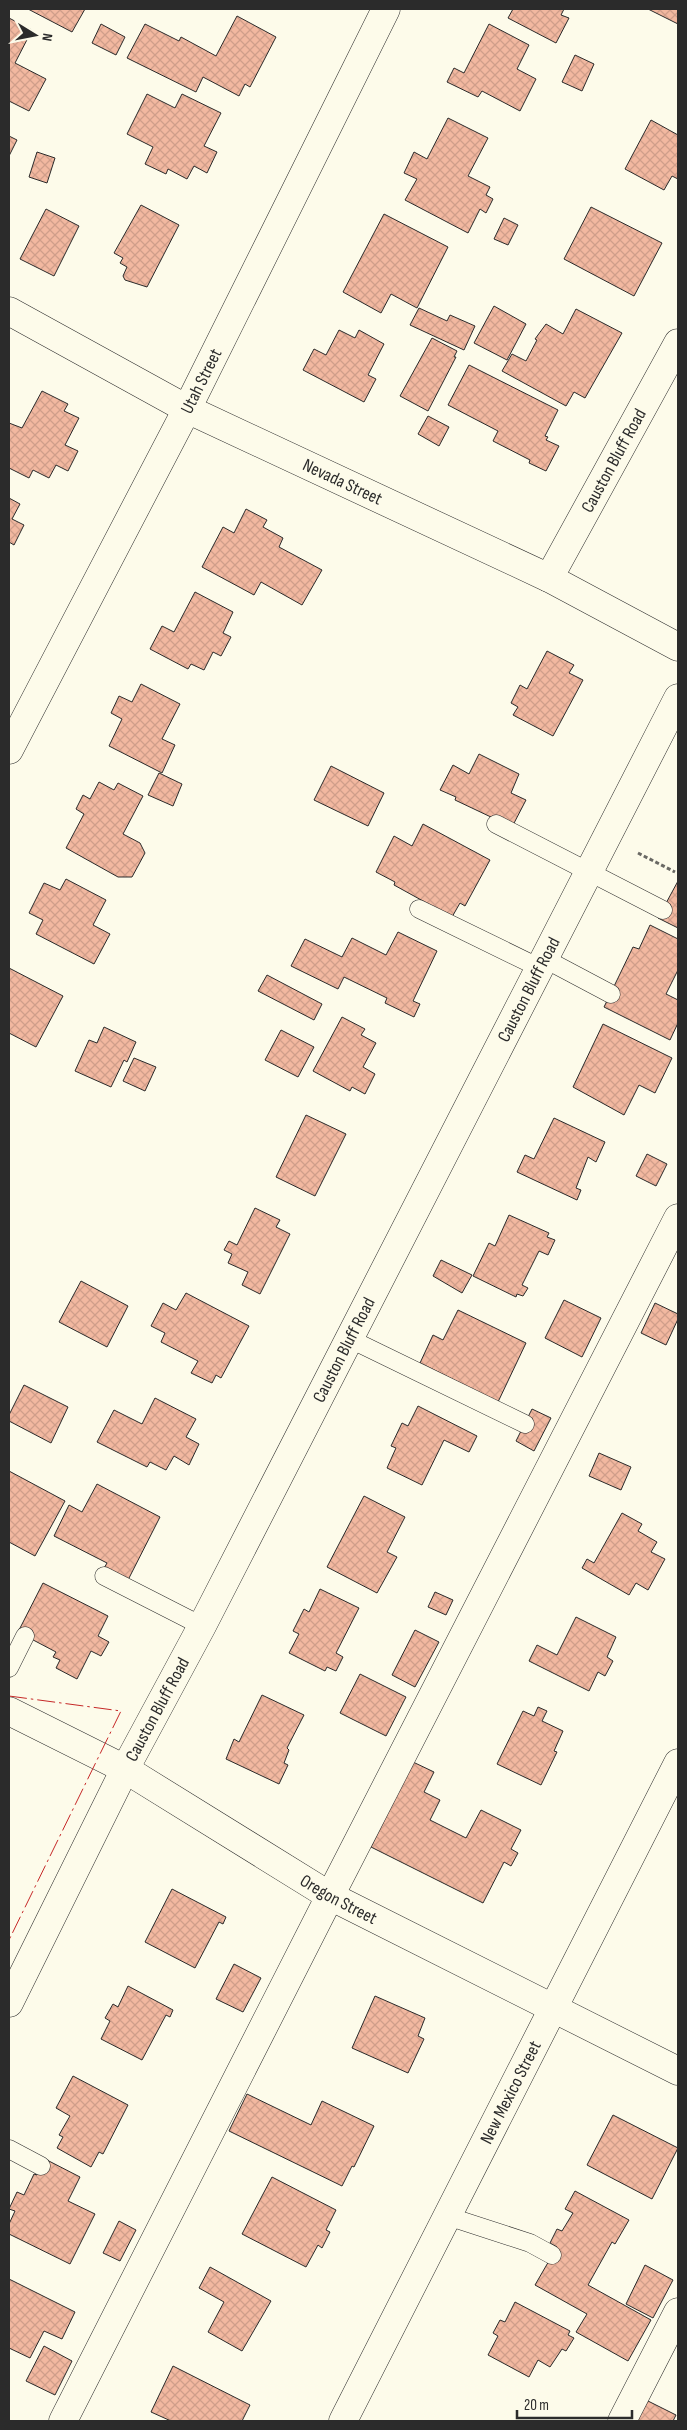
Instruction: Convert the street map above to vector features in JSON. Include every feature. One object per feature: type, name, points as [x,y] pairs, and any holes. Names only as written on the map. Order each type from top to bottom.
[{"type":"street","name":"Utah Street","points":[[9,750],[187,408],[386,9]]},
{"type":"street","name":"Nevada Street","points":[[9,311],[187,408],[549,578],[678,647]]},
{"type":"street","name":"Causton Bluff Road","points":[[549,578],[678,343]]},
{"type":"street","name":"Causton Bluff Road","points":[[9,2003],[125,1769],[202,1626],[678,698]]},
{"type":"street","points":[[63,2421],[678,1218]]},
{"type":"street","name":"Oregon Street","points":[[9,1711],[125,1769],[330,1896],[678,2071]]},
{"type":"street","name":"New Mexico Street","points":[[343,2421],[678,1764]]},
{"type":"street","points":[[622,2421],[678,2312]]},
{"type":"lane","points":[[496,824],[662,910]]},
{"type":"lane","points":[[419,909],[610,994]]},
{"type":"lane","points":[[350,1339],[525,1424]]},
{"type":"lane","points":[[104,1576],[202,1626]]},
{"type":"lane","points":[[9,1668],[26,1636]]},
{"type":"lane","points":[[9,2149],[41,2166]]},
{"type":"lane","points":[[447,2216],[530,2243],[552,2254]]},
{"type":"path","points":[[607,837],[675,872]]},
{"type":"building","points":[[28,9],[85,9],[72,32]]},
{"type":"building","points":[[513,9],[564,9],[561,15],[569,18],[556,43],[508,18]]},
{"type":"building","points":[[648,9],[678,9],[678,24]]},
{"type":"building","points":[[237,16],[276,37],[250,87],[245,84],[239,96],[203,77],[196,92],[127,58],[145,24],[179,41],[181,37],[216,56]]},
{"type":"building","points":[[9,18],[32,30],[15,63],[46,79],[29,111],[9,101]]},
{"type":"building","points":[[101,24],[125,37],[116,55],[92,43]]},
{"type":"building","points":[[489,24],[529,45],[517,69],[536,79],[520,111],[482,91],[478,97],[447,82],[454,68],[464,73]]},
{"type":"building","points":[[575,55],[594,64],[582,91],[562,82]]},
{"type":"building","points":[[147,94],[175,108],[182,94],[221,113],[204,146],[217,152],[207,173],[194,166],[187,179],[168,169],[166,174],[145,164],[153,147],[127,134]]},
{"type":"building","points":[[448,118],[488,138],[468,176],[490,187],[486,195],[493,199],[486,213],[480,209],[468,233],[405,200],[417,179],[404,173],[414,152],[427,159]]},
{"type":"building","points":[[651,120],[678,135],[678,179],[672,176],[664,190],[625,169]]},
{"type":"building","points":[[9,136],[17,140],[9,156]]},
{"type":"building","points":[[37,152],[55,158],[47,183],[29,177]]},
{"type":"building","points":[[141,205],[179,225],[147,287],[125,280],[123,276],[127,267],[120,263],[123,258],[114,253]]},
{"type":"building","points":[[591,207],[662,243],[634,296],[564,259]]},
{"type":"building","points":[[46,209],[79,226],[54,276],[20,259]]},
{"type":"building","points":[[384,214],[448,247],[417,308],[391,294],[381,313],[343,292]]},
{"type":"building","points":[[504,218],[518,225],[508,245],[494,239]]},
{"type":"building","points":[[494,306],[526,324],[507,360],[474,343]]},
{"type":"building","points":[[419,308],[447,321],[450,315],[475,326],[464,350],[410,325]]},
{"type":"building","points":[[576,309],[622,333],[585,398],[574,392],[566,406],[502,371],[512,354],[526,361],[537,340],[535,339],[546,324],[563,334]]},
{"type":"building","points":[[339,330],[355,338],[359,330],[384,344],[368,375],[376,379],[364,402],[303,370],[314,349],[326,355]]},
{"type":"building","points":[[432,338],[457,351],[454,357],[456,357],[428,411],[400,396]]},
{"type":"building","points":[[469,365],[558,410],[545,436],[548,437],[546,440],[559,446],[546,471],[529,463],[530,460],[493,441],[498,431],[448,405]]},
{"type":"building","points":[[42,391],[68,404],[64,411],[79,418],[65,445],[78,451],[68,471],[56,465],[49,478],[33,470],[29,478],[9,468],[9,423],[22,428]]},
{"type":"building","points":[[428,416],[449,427],[439,446],[418,434]]},
{"type":"building","points":[[9,498],[20,504],[12,519],[24,525],[14,545],[9,542]]},
{"type":"building","points":[[246,509],[267,520],[263,527],[283,538],[279,547],[322,570],[302,605],[261,582],[254,595],[202,567],[223,527],[234,533]]},
{"type":"building","points":[[195,592],[233,612],[223,633],[231,637],[221,656],[213,652],[204,670],[191,664],[188,669],[150,649],[162,626],[174,632]]},
{"type":"building","points":[[547,651],[574,665],[569,673],[583,680],[553,736],[513,715],[518,707],[511,703],[520,685],[527,689]]},
{"type":"building","points":[[141,684],[180,704],[162,739],[175,745],[162,773],[109,746],[122,719],[111,713],[119,696],[132,702]]},
{"type":"building","points":[[479,754],[519,774],[511,793],[526,800],[512,827],[455,800],[456,797],[440,790],[453,765],[469,774]]},
{"type":"building","points":[[331,766],[384,793],[368,826],[314,800]]},
{"type":"building","points":[[159,773],[182,784],[173,806],[148,795]]},
{"type":"building","points":[[99,782],[114,790],[118,783],[143,796],[123,834],[140,843],[145,853],[132,877],[118,877],[66,848],[84,814],[76,809],[83,795],[90,799]]},
{"type":"building","points":[[423,824],[490,860],[465,906],[460,903],[452,917],[394,885],[395,882],[376,872],[394,836],[412,846]]},
{"type":"building","points":[[66,879],[106,900],[93,925],[110,934],[94,964],[36,934],[43,920],[29,913],[44,883],[60,890]]},
{"type":"building","points":[[678,881],[678,928],[658,918]]},
{"type":"building","points":[[650,925],[678,939],[678,970],[666,994],[678,1000],[678,1023],[670,1040],[604,1007],[633,947],[639,949]]},
{"type":"building","points":[[398,932],[437,951],[413,1001],[420,1004],[414,1017],[385,1003],[387,998],[344,977],[338,989],[291,966],[305,939],[342,957],[352,938],[386,955]]},
{"type":"building","points":[[9,968],[63,996],[36,1047],[9,1033]]},
{"type":"building","points":[[267,975],[322,1004],[314,1020],[258,991]]},
{"type":"building","points":[[342,1017],[365,1029],[361,1035],[376,1043],[363,1067],[375,1074],[365,1094],[352,1087],[350,1091],[313,1071]]},
{"type":"building","points":[[603,1024],[672,1058],[655,1093],[639,1085],[624,1115],[573,1087]]},
{"type":"building","points":[[104,1027],[136,1042],[127,1062],[124,1060],[111,1087],[75,1071],[89,1040],[97,1043]]},
{"type":"building","points":[[281,1030],[314,1047],[298,1077],[265,1060]]},
{"type":"building","points":[[134,1058],[156,1067],[145,1091],[123,1081]]},
{"type":"building","points":[[306,1115],[346,1134],[315,1196],[276,1177]]},
{"type":"building","points":[[554,1118],[605,1142],[596,1162],[588,1157],[576,1188],[581,1190],[577,1200],[517,1172],[525,1155],[534,1159]]},
{"type":"building","points":[[647,1154],[667,1164],[656,1186],[636,1176]]},
{"type":"building","points":[[255,1208],[280,1220],[276,1227],[290,1234],[260,1294],[242,1285],[248,1272],[228,1263],[232,1254],[224,1250],[229,1241],[237,1245]]},
{"type":"building","points":[[509,1215],[549,1233],[547,1237],[555,1240],[548,1255],[539,1251],[522,1285],[528,1288],[523,1296],[517,1294],[516,1297],[473,1276],[489,1243],[495,1246]]},
{"type":"building","points":[[441,1260],[472,1275],[462,1293],[433,1276]]},
{"type":"building","points":[[81,1281],[128,1306],[107,1347],[59,1322]]},
{"type":"building","points":[[186,1293],[249,1326],[221,1378],[216,1375],[212,1383],[191,1373],[198,1361],[161,1342],[165,1333],[151,1326],[163,1303],[176,1310]]},
{"type":"building","points":[[564,1300],[601,1318],[582,1357],[545,1338]]},
{"type":"building","points":[[655,1303],[678,1314],[678,1319],[666,1345],[641,1333]]},
{"type":"building","points":[[458,1310],[526,1343],[498,1402],[420,1363],[433,1335],[443,1340]]},
{"type":"building","points":[[24,1385],[68,1407],[51,1443],[9,1421],[9,1415]]},
{"type":"building","points":[[155,1398],[196,1419],[186,1437],[199,1444],[189,1465],[174,1456],[166,1470],[150,1462],[147,1467],[97,1442],[114,1410],[142,1424]]},
{"type":"building","points":[[418,1406],[477,1436],[469,1452],[444,1440],[422,1485],[387,1468],[396,1448],[391,1446],[402,1423],[408,1426]]},
{"type":"building","points":[[532,1409],[551,1418],[534,1451],[516,1441]]},
{"type":"building","points":[[599,1453],[631,1467],[621,1490],[589,1476]]},
{"type":"building","points":[[9,1471],[65,1501],[35,1556],[9,1542]]},
{"type":"building","points":[[97,1484],[160,1517],[127,1582],[103,1570],[107,1563],[54,1536],[69,1505],[82,1512]]},
{"type":"building","points":[[364,1496],[405,1517],[387,1552],[397,1557],[377,1593],[327,1567]]},
{"type":"building","points":[[622,1513],[642,1524],[638,1531],[657,1542],[651,1552],[665,1559],[648,1590],[636,1583],[629,1595],[582,1568],[587,1559],[594,1563]]},
{"type":"building","points":[[43,1583],[108,1616],[98,1636],[109,1642],[101,1656],[91,1651],[77,1679],[56,1668],[60,1660],[53,1657],[56,1652],[18,1632]]},
{"type":"building","points":[[320,1589],[359,1608],[336,1653],[343,1657],[336,1671],[327,1667],[325,1671],[289,1653],[299,1634],[293,1631],[304,1609],[309,1612]]},
{"type":"building","points":[[435,1592],[453,1600],[446,1615],[428,1607]]},
{"type":"building","points":[[576,1617],[616,1637],[607,1657],[613,1661],[605,1676],[598,1672],[589,1691],[529,1661],[537,1645],[557,1655]]},
{"type":"building","points":[[415,1630],[439,1642],[415,1687],[392,1675]]},
{"type":"building","points":[[360,1674],[406,1697],[386,1736],[340,1713]]},
{"type":"building","points":[[262,1695],[304,1715],[287,1748],[289,1750],[284,1763],[288,1765],[279,1784],[226,1759],[234,1739],[239,1742]]},
{"type":"building","points":[[538,1707],[547,1711],[542,1721],[563,1731],[554,1751],[557,1752],[541,1785],[497,1764],[523,1711],[534,1716]]},
{"type":"building","points":[[413,1762],[434,1772],[424,1792],[440,1800],[430,1820],[466,1838],[481,1810],[521,1830],[511,1849],[518,1853],[511,1866],[504,1862],[483,1903],[371,1847]]},
{"type":"building","points":[[172,1889],[226,1917],[223,1924],[219,1922],[195,1968],[145,1942]]},
{"type":"building","points":[[234,1964],[261,1978],[243,2012],[216,1999]]},
{"type":"building","points":[[128,1986],[173,2010],[170,2017],[166,2015],[142,2060],[101,2039],[110,2021],[105,2018],[113,2004],[118,2007]]},
{"type":"building","points":[[375,1996],[425,2018],[418,2036],[424,2039],[408,2073],[352,2048]]},
{"type":"building","points":[[73,2076],[128,2105],[103,2154],[99,2152],[91,2167],[57,2148],[63,2137],[59,2135],[70,2116],[56,2108]]},
{"type":"building","points":[[247,2094],[311,2125],[322,2101],[374,2126],[354,2167],[352,2166],[342,2186],[229,2131]]},
{"type":"building","points":[[613,2115],[678,2148],[652,2199],[587,2165]]},
{"type":"building","points":[[45,2159],[80,2177],[68,2201],[95,2214],[70,2264],[9,2234],[9,2224],[15,2211],[9,2209],[17,2192],[24,2195],[34,2174],[37,2175]]},
{"type":"building","points":[[272,2177],[336,2210],[326,2230],[330,2232],[322,2248],[318,2245],[306,2267],[242,2234]]},
{"type":"building","points":[[575,2191],[629,2220],[615,2244],[612,2242],[588,2285],[651,2320],[628,2361],[576,2332],[587,2314],[535,2285],[557,2247],[550,2243],[557,2229],[562,2231],[573,2213],[565,2209]]},
{"type":"building","points":[[119,2221],[136,2230],[120,2261],[103,2253]]},
{"type":"building","points":[[645,2265],[673,2280],[653,2318],[626,2304]]},
{"type":"building","points":[[210,2267],[271,2301],[242,2351],[208,2332],[224,2302],[199,2288]]},
{"type":"building","points":[[9,2279],[75,2312],[62,2339],[44,2331],[30,2358],[9,2348]]},
{"type":"building","points":[[515,2302],[570,2331],[568,2335],[574,2338],[566,2351],[562,2349],[550,2367],[538,2360],[529,2377],[488,2355],[498,2336],[493,2333],[500,2320],[505,2322]]},
{"type":"building","points":[[44,2346],[72,2361],[55,2395],[26,2381]]},
{"type":"building","points":[[173,2366],[250,2405],[242,2421],[171,2421],[151,2412]]},
{"type":"building","points":[[646,2400],[676,2415],[673,2421],[635,2421]]},
{"type":"power","points":[[9,1696],[121,1711],[9,1940]]}]
